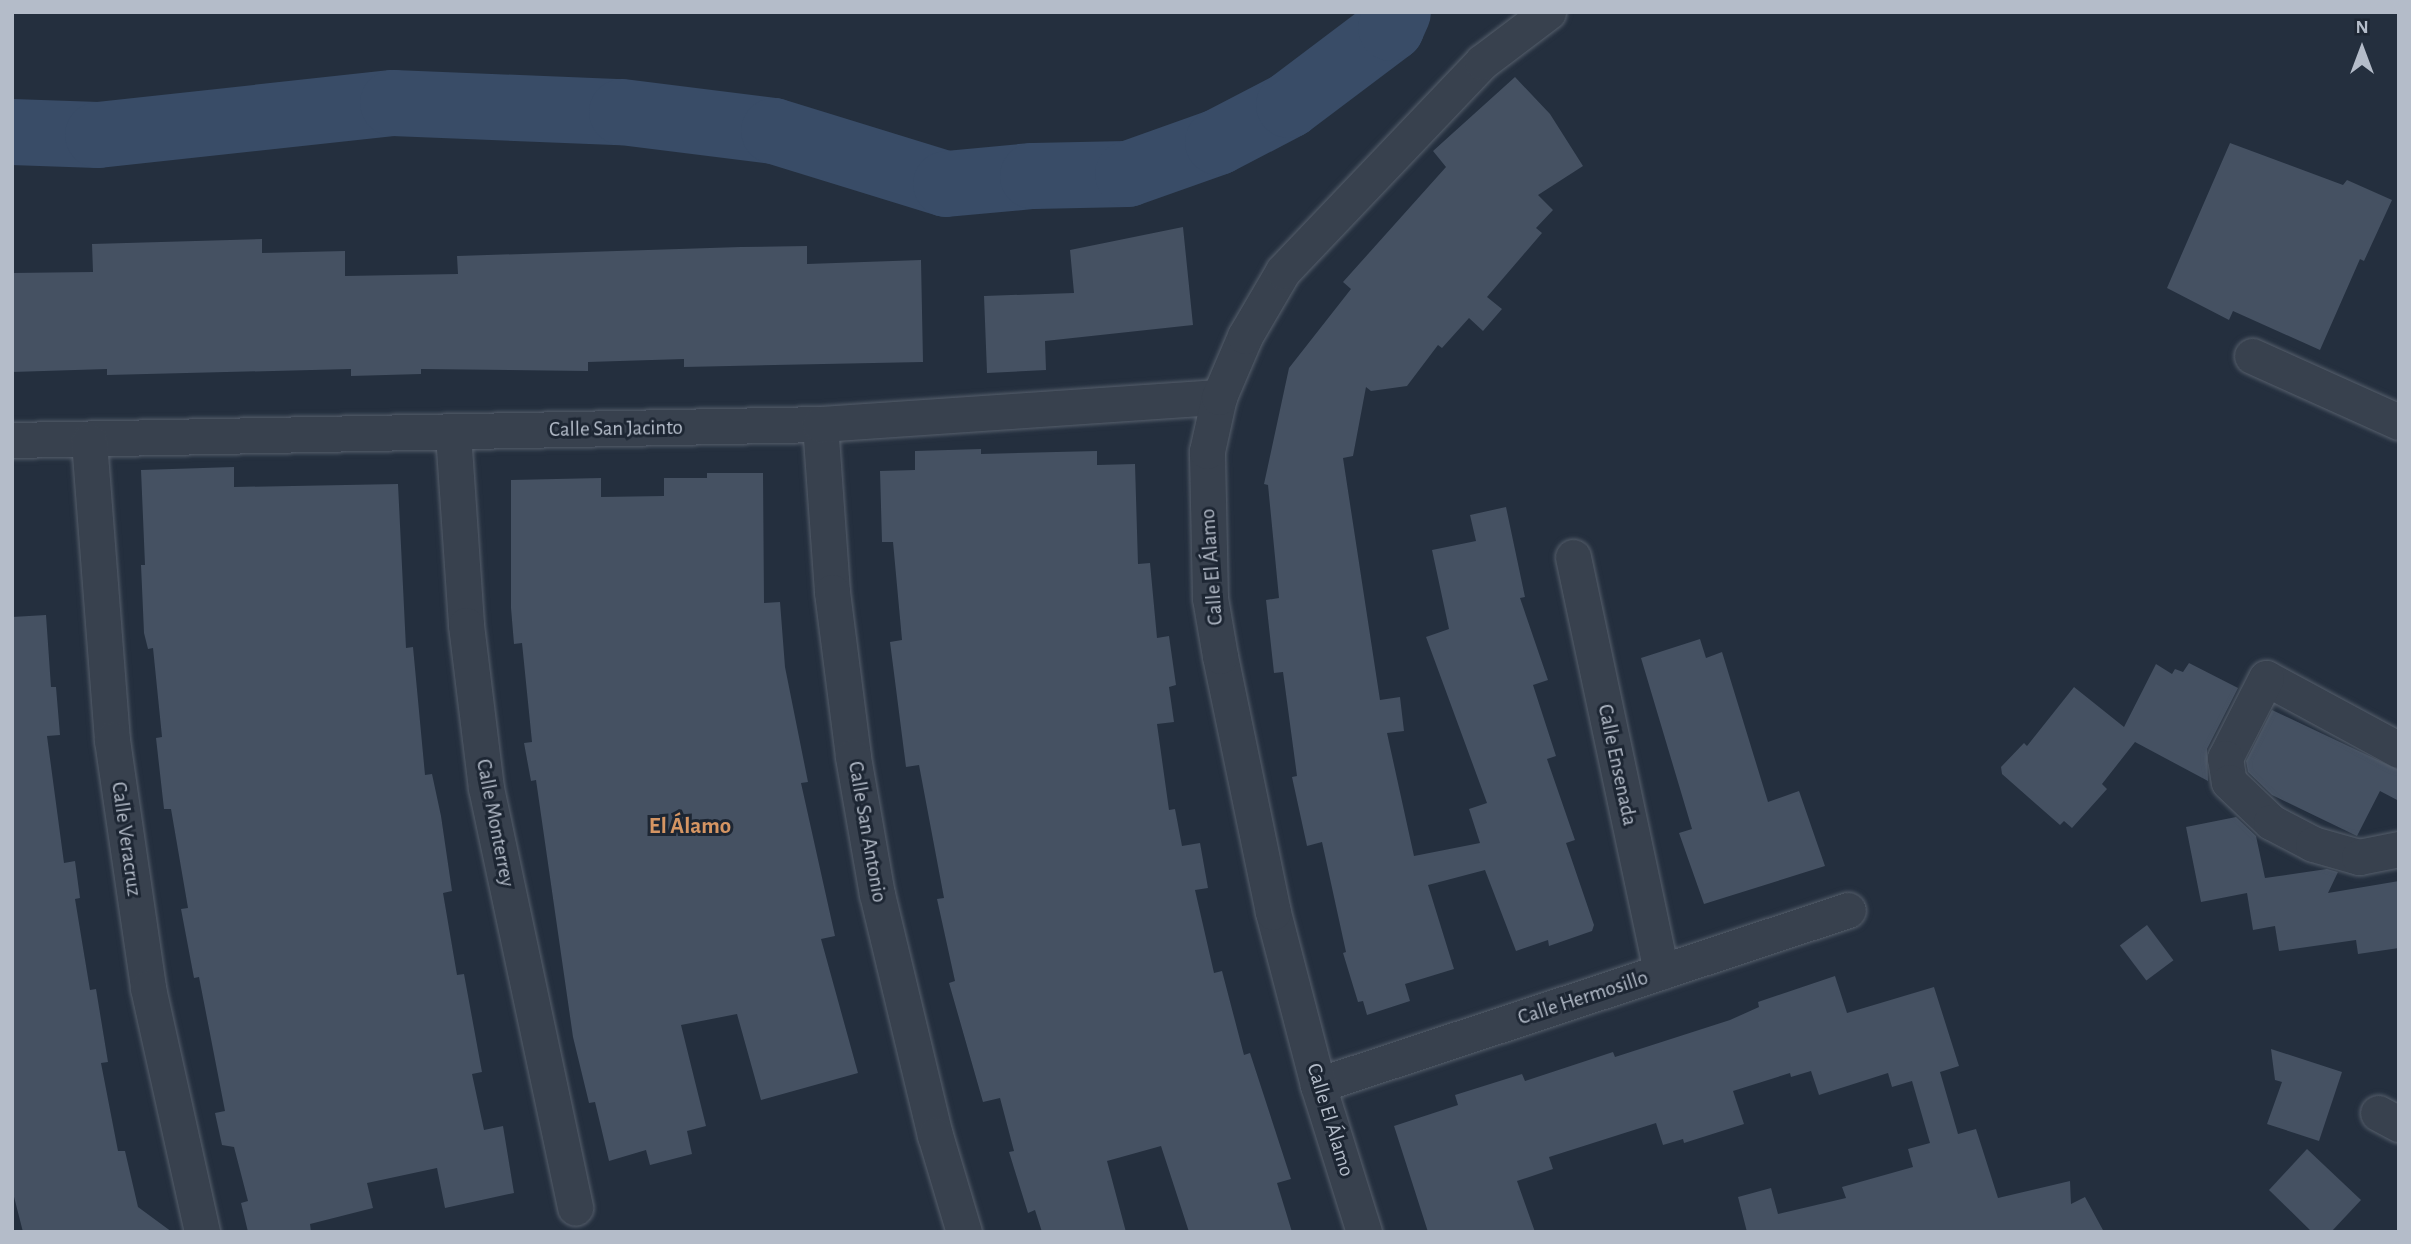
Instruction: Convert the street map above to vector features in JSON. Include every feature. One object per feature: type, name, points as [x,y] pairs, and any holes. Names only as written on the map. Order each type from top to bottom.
[{"type":"street","name":"Calle El Álamo","points":[[1364,1232],[1318,1085],[1273,912],[1210,598],[1207,450],[1219,397],[1245,336],[1283,271],[1482,62],[1548,12]]},
{"type":"street","points":[[2252,356],[2399,422]]},
{"type":"street","name":"Calle San Jacinto","points":[[12,440],[89,441],[820,424],[1219,397]]},
{"type":"street","name":"Calle San Antonio","points":[[820,424],[832,592],[853,757],[877,894],[935,1135],[964,1232]]},
{"type":"street","name":"Calle Monterrey","points":[[453,433],[466,625],[485,788],[575,1208]]},
{"type":"street","name":"Calle Veracruz","points":[[89,441],[112,740],[148,988],[202,1232]]},
{"type":"street","name":"Calle Ensenada","points":[[1573,557],[1661,972]]},
{"type":"street","points":[[2399,750],[2266,678],[2225,758],[2229,782],[2271,822],[2313,845],[2359,858],[2399,849]]},
{"type":"street","name":"Calle Hermosillo","points":[[1318,1085],[1848,911]]},
{"type":"building","points":[[1515,77],[1550,114],[1583,166],[1538,195],[1553,210],[1536,228],[1542,233],[1487,297],[1502,309],[1483,331],[1469,318],[1442,348],[1438,345],[1407,386],[1371,391],[1366,387],[1353,456],[1343,458],[1380,700],[1400,697],[1404,731],[1387,733],[1414,856],[1480,843],[1469,809],[1487,803],[1426,637],[1449,629],[1432,550],[1476,541],[1470,515],[1506,507],[1525,597],[1520,598],[1548,680],[1533,685],[1556,756],[1547,759],[1575,840],[1566,843],[1594,925],[1592,931],[1549,946],[1548,940],[1516,951],[1485,870],[1428,885],[1454,969],[1405,984],[1410,1001],[1367,1015],[1363,1001],[1358,1002],[1343,953],[1346,952],[1322,842],[1307,846],[1292,777],[1297,776],[1283,672],[1274,673],[1266,600],[1279,598],[1268,485],[1264,484],[1289,368],[1351,289],[1343,282],[1446,167],[1433,151]]},
{"type":"building","points":[[2230,143],[2343,185],[2347,180],[2392,200],[2364,261],[2360,259],[2320,350],[2233,311],[2229,320],[2167,288]]},
{"type":"building","points":[[1183,227],[1193,325],[1045,341],[1046,370],[987,373],[984,296],[1074,293],[1070,250]]},
{"type":"building","points":[[262,239],[262,253],[345,251],[345,276],[458,274],[457,256],[741,247],[807,246],[807,264],[921,260],[923,362],[684,367],[684,359],[588,362],[588,371],[421,369],[421,374],[351,376],[351,369],[107,375],[107,369],[12,372],[12,273],[93,272],[92,244]]},
{"type":"building","points":[[981,449],[981,454],[1097,451],[1097,465],[1135,464],[1138,564],[1150,563],[1157,638],[1169,636],[1176,685],[1169,687],[1174,722],[1157,724],[1169,810],[1175,809],[1182,846],[1200,843],[1208,888],[1195,890],[1214,973],[1222,971],[1244,1055],[1250,1053],[1291,1179],[1277,1183],[1292,1232],[1189,1232],[1161,1146],[1107,1161],[1126,1232],[1042,1232],[1035,1210],[1028,1213],[1009,1152],[1014,1151],[1000,1098],[983,1102],[949,983],[955,981],[937,899],[944,898],[919,765],[906,767],[890,642],[902,640],[893,542],[882,542],[880,471],[915,470],[915,451]]},
{"type":"building","points":[[234,467],[234,487],[398,484],[406,648],[413,647],[425,775],[432,774],[441,816],[452,891],[443,893],[457,975],[464,974],[482,1072],[472,1074],[484,1130],[503,1126],[514,1193],[445,1208],[437,1168],[367,1183],[373,1208],[310,1224],[311,1232],[248,1232],[241,1203],[248,1201],[234,1147],[222,1145],[215,1113],[225,1111],[199,977],[194,978],[181,909],[188,908],[171,809],[164,809],[156,738],[162,737],[153,648],[148,649],[144,633],[141,565],[145,565],[141,470]]},
{"type":"building","points":[[707,473],[763,473],[764,603],[780,602],[785,667],[808,782],[801,783],[835,936],[821,939],[858,1073],[761,1100],[737,1014],[681,1025],[706,1126],[687,1131],[692,1154],[650,1165],[646,1150],[609,1161],[595,1102],[589,1103],[573,1037],[536,780],[531,781],[524,743],[532,742],[522,643],[514,644],[511,608],[511,480],[601,478],[601,497],[664,496],[664,478],[707,478]]},
{"type":"building","points":[[46,615],[51,687],[56,687],[60,735],[47,736],[64,863],[75,861],[80,898],[75,899],[90,990],[96,989],[108,1062],[101,1063],[118,1151],[125,1151],[138,1207],[172,1232],[23,1232],[12,1189],[12,617]]},
{"type":"building","points":[[1700,639],[1706,658],[1722,652],[1768,802],[1799,791],[1825,866],[1704,904],[1679,833],[1692,829],[1641,658]]},
{"type":"building","points":[[2189,663],[2238,688],[2207,749],[2208,781],[2135,742],[2102,784],[2107,789],[2072,828],[2064,821],[2060,825],[2002,774],[2001,767],[2024,743],[2027,746],[2074,687],[2124,727],[2156,664],[2172,674],[2175,669],[2183,672]]},
{"type":"building","points":[[2272,710],[2399,770],[2399,801],[2380,791],[2357,836],[2272,795],[2248,772],[2246,761]]},
{"type":"building","points":[[2236,817],[2256,836],[2265,878],[2327,869],[2338,872],[2328,893],[2399,881],[2399,948],[2358,954],[2356,940],[2279,951],[2275,926],[2253,930],[2247,893],[2201,902],[2186,827]]},
{"type":"building","points":[[2147,925],[2173,960],[2146,981],[2120,945]]},
{"type":"building","points":[[1835,976],[1847,1013],[1934,987],[1959,1066],[1940,1072],[1958,1134],[1976,1129],[1998,1198],[2070,1181],[2071,1204],[2085,1197],[2104,1232],[1747,1232],[1738,1197],[1771,1188],[1778,1214],[1846,1198],[1842,1187],[1913,1167],[1908,1149],[1930,1143],[1912,1081],[1892,1087],[1888,1073],[1819,1095],[1811,1071],[1791,1077],[1790,1073],[1733,1091],[1744,1124],[1684,1143],[1683,1139],[1663,1145],[1656,1123],[1549,1157],[1553,1169],[1517,1181],[1535,1232],[1428,1232],[1394,1126],[1458,1105],[1455,1095],[1522,1074],[1525,1081],[1613,1052],[1615,1057],[1730,1020],[1759,1007],[1758,1002]]},
{"type":"building","points":[[2271,1049],[2342,1072],[2319,1141],[2267,1124],[2282,1082],[2275,1080]]},
{"type":"building","points":[[2307,1149],[2361,1200],[2331,1232],[2312,1232],[2269,1190]]},
{"type":"waterway","points":[[12,132],[98,135],[393,103],[622,112],[774,131],[946,184],[1033,176],[1128,174],[1218,142],[1289,105],[1391,28],[1398,12]]},
{"type":"district","name":"El Álamo","points":[[690,827]]}]
